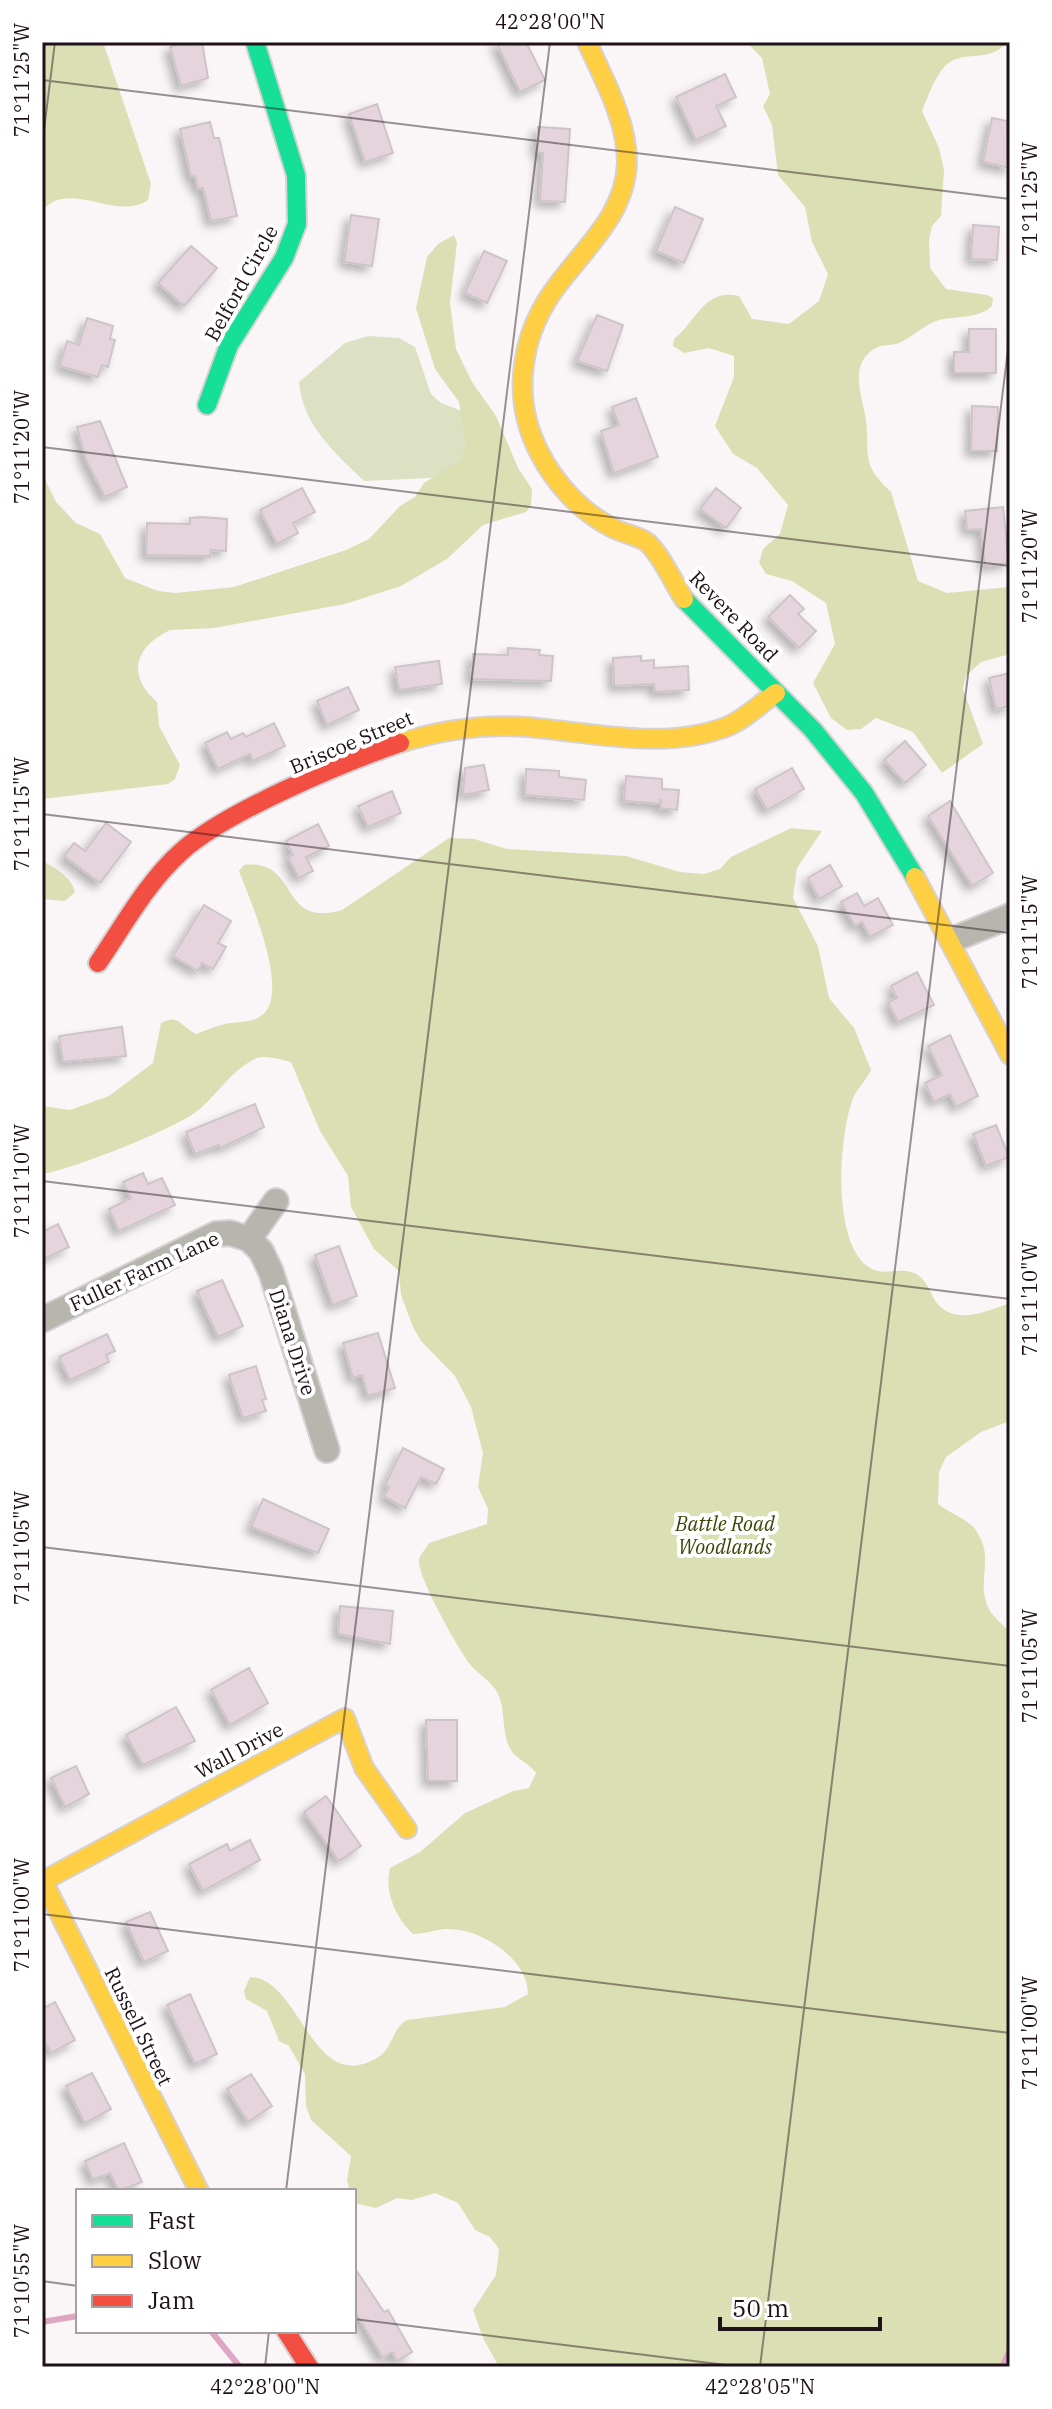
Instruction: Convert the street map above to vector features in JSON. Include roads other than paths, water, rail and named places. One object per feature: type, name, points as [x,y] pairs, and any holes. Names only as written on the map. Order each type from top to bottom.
[{"type":"street","name":"Belford Circle","points":[[207,405],[229,345],[284,258],[297,224],[296,175],[255,42]]},
{"type":"street","name":"Revere Road","points":[[587,42],[620,121],[626,159],[624,182],[618,203],[602,232],[551,292],[536,316],[522,365],[526,426],[544,465],[566,492],[609,529],[647,542],[684,599],[821,740],[864,793],[952,940],[1010,1055]]},
{"type":"street","name":"Briscoe Street","points":[[98,963],[155,882],[193,842],[240,815],[392,744],[438,731],[498,726],[655,736],[698,734],[730,725],[776,693]]},
{"type":"street","points":[[952,940],[1010,916]]},
{"type":"street","name":"Fuller Farm Lane","points":[[42,1320],[216,1234],[230,1233],[249,1239],[276,1201]]},
{"type":"street","name":"Diana Drive","points":[[249,1239],[267,1261],[327,1450]]},
{"type":"street","name":"Wall Drive","points":[[42,1880],[345,1718],[364,1768],[407,1829]]},
{"type":"street","name":"Russell Street","points":[[42,1880],[198,2189]]},
{"type":"street","points":[[287,2333],[309,2367]]},
{"type":"waterway","points":[[42,2322],[76,2316]]},
{"type":"waterway","points":[[213,2333],[240,2367]]},
{"type":"waterway","points":[[1002,2367],[1010,2350]]},
{"type":"park label","name":"Battle Road Woodlands","points":[[725,1534]]}]
